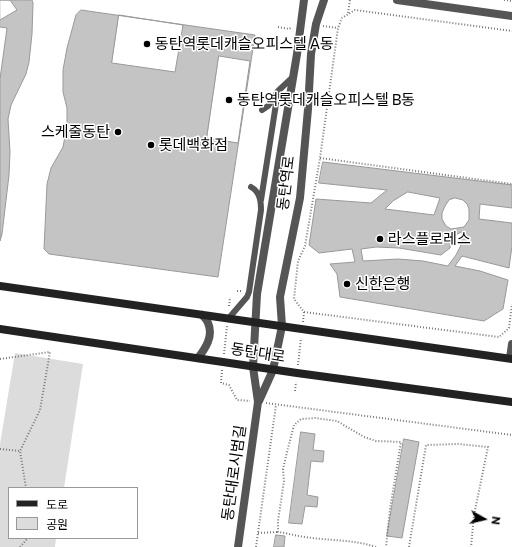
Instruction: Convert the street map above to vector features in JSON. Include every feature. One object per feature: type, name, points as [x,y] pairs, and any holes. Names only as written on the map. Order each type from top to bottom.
[{"type":"main road","name":"동탄대로","points":[[0,286],[511,359]]},
{"type":"main road","name":"동탄대로","points":[[0,329],[273,370],[512,402]]},
{"type":"street","name":"동탄대로시범길","points":[[238,547],[258,402],[253,367],[257,294],[294,76],[304,0]]},
{"type":"street","name":"동탄역로","points":[[273,370],[282,326],[280,297],[300,198],[311,54],[316,24],[324,0]]},
{"type":"street","points":[[397,0],[512,16]]},
{"type":"street","points":[[297,54],[311,54]]},
{"type":"street","points":[[198,358],[206,347],[210,334],[208,323],[202,315]]},
{"type":"street","points":[[511,359],[512,344]]},
{"type":"street","name":"동탄대로시범길","points":[[258,402],[273,370]]},
{"type":"lane","points":[[262,110],[268,106],[278,91],[294,76]]},
{"type":"lane","points":[[228,319],[247,297],[249,292],[261,210],[261,200],[278,91]]},
{"type":"lane","points":[[251,188],[258,193],[261,200]]},
{"type":"path","points":[[348,13],[350,0]]},
{"type":"path","points":[[504,0],[512,1]]},
{"type":"path","points":[[294,299],[298,261],[305,246],[320,158],[338,28],[342,18],[354,10],[512,31]]},
{"type":"path","points":[[320,158],[512,184]]},
{"type":"path","points":[[236,291],[241,291]]},
{"type":"path","points":[[230,297],[221,383],[229,385],[237,400],[243,400]]},
{"type":"path","points":[[289,298],[294,299],[304,312],[499,337],[509,328],[512,304]]},
{"type":"path","points":[[295,390],[302,329]]},
{"type":"path","points":[[0,359],[50,352],[40,410],[20,451],[26,487]]},
{"type":"path","points":[[256,547],[276,405],[512,435]]},
{"type":"path","points":[[278,532],[284,469],[294,425],[301,419],[315,418],[337,421],[364,437],[376,441],[401,442],[386,547]]},
{"type":"path","points":[[409,547],[426,445],[458,444],[488,447],[474,515],[471,547]]},
{"type":"path","points":[[0,449],[20,451]]},
{"type":"path","points":[[258,533],[278,532],[306,537],[335,539],[367,544],[376,547]]},
{"type":"path","points":[[20,547],[27,539]]},
{"type":"green space","points":[[15,353],[83,364],[64,487],[8,487],[8,539],[56,539],[55,547],[0,547],[0,444]]},
{"type":"building","points":[[0,0],[10,0],[17,10],[0,20]]},
{"type":"building","points":[[0,0],[32,0],[33,3],[29,62],[26,74],[11,105],[8,119],[10,152],[9,175],[0,241],[0,79],[7,28],[0,27]]},
{"type":"building","name":"롯데백화점","points":[[81,10],[255,35],[218,277],[49,254],[44,249],[47,184],[51,168],[63,147],[67,126],[67,108],[63,92],[63,70],[76,15]]},
{"type":"building","name":"동탄역롯데캐슬오피스텔 A동","points":[[119,15],[183,25],[175,72],[112,63]]},
{"type":"building","name":"동탄역롯데캐슬오피스텔 B동","points":[[219,56],[250,61],[238,143],[207,138]]},
{"type":"building","name":"라스플로레스","points":[[323,162],[512,185],[512,208],[480,204],[479,219],[512,223],[512,246],[509,268],[462,256],[455,266],[480,271],[508,280],[503,309],[484,321],[340,297],[337,274],[330,264],[355,262],[352,249],[319,253],[309,245],[316,199],[371,203],[387,190],[319,183]],"holes":[[[408,192],[440,198],[434,215],[385,209],[393,201]],[[455,198],[463,200],[467,204],[469,209],[469,220],[464,227],[451,229],[446,226],[442,219],[442,213],[449,200]],[[462,232],[462,243],[448,266],[423,261],[398,259],[363,261],[361,249],[376,247],[399,248],[441,255],[450,248],[451,233],[455,235]]]},
{"type":"building","points":[[301,432],[315,434],[313,450],[324,451],[323,462],[311,461],[307,495],[318,497],[317,507],[305,506],[302,524],[289,523]]},
{"type":"building","points":[[404,439],[419,442],[402,538],[387,536]]},
{"type":"building","points":[[276,535],[285,536],[284,547],[274,547]]},
{"type":"place","name":"동탄역롯데캐슬오피스텔 A동","points":[[147,44]]},
{"type":"place","name":"동탄역롯데캐슬오피스텔 B동","points":[[229,100]]},
{"type":"place","name":"스케줄동탄","points":[[118,132]]},
{"type":"place","name":"롯데백화점","points":[[151,145]]},
{"type":"place","name":"라스플로레스","points":[[380,239]]},
{"type":"place","name":"신한은행","points":[[347,284]]}]
